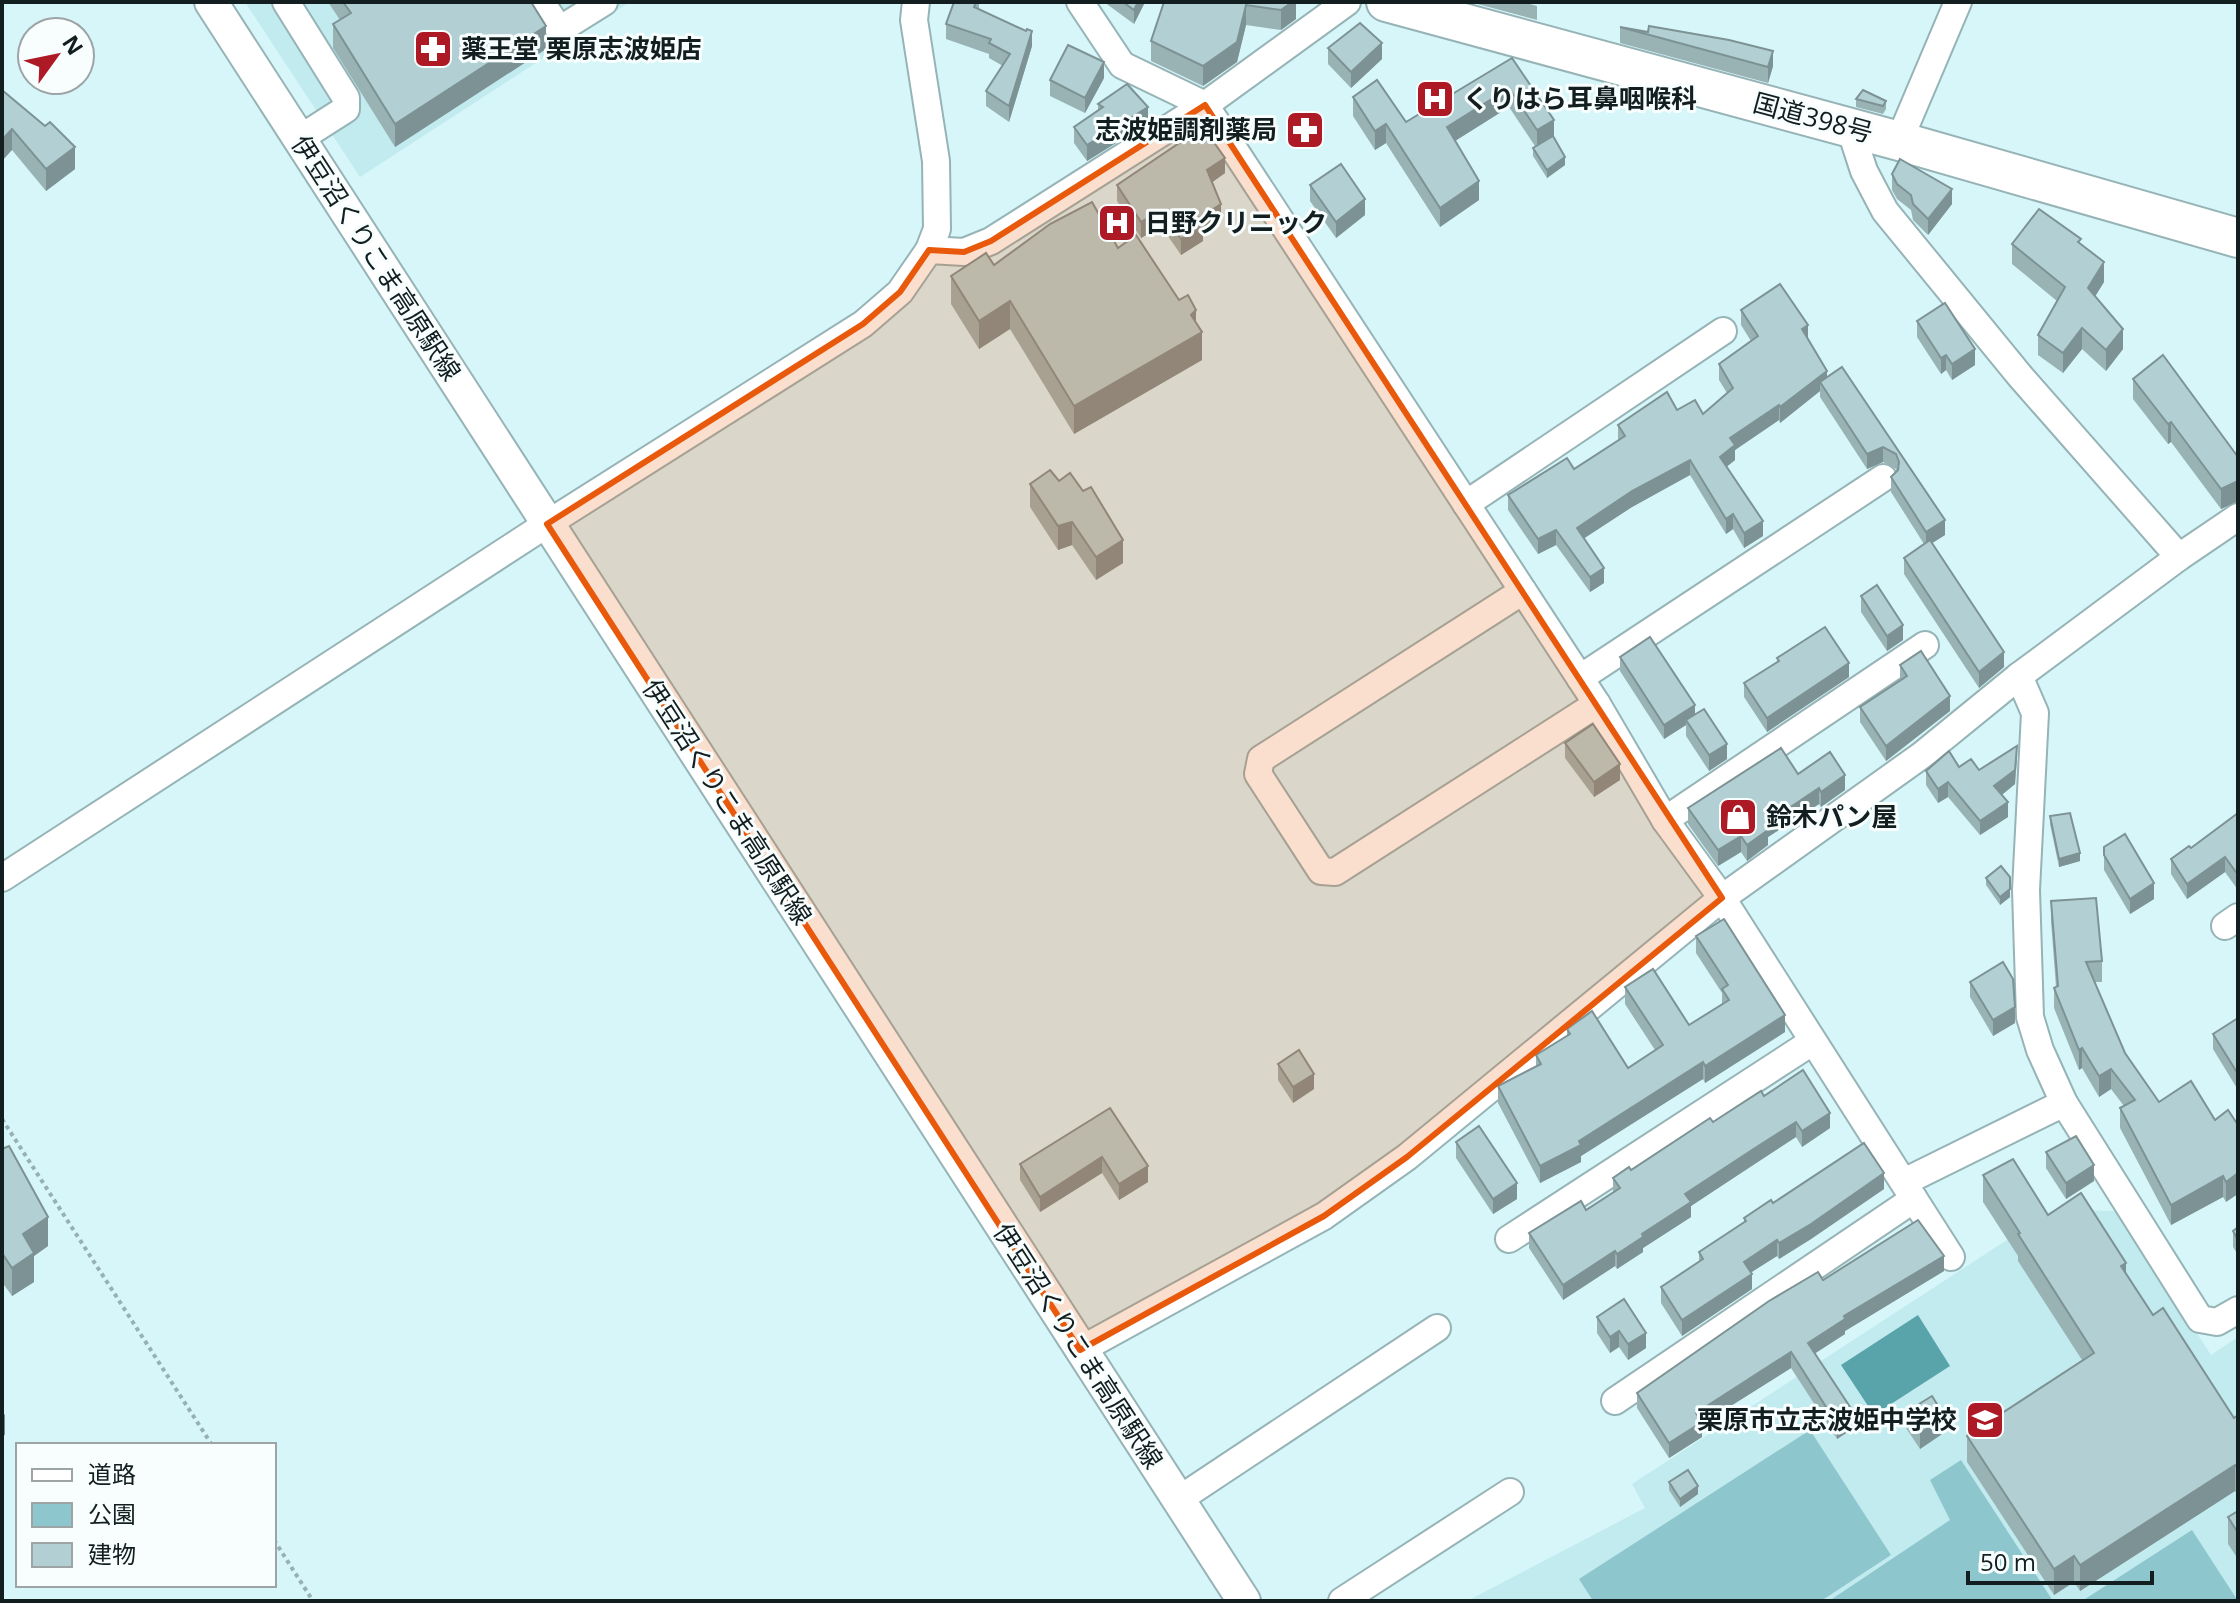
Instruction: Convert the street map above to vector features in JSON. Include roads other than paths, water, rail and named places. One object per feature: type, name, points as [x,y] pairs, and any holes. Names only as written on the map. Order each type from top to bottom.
[{"type":"highway","name":"国道398号","points":[[1386,2],[1899,141],[2235,241]]},
{"type":"main road","name":"伊豆沼くりこま高原駅線","points":[[211,2],[1244,1601]]},
{"type":"street","points":[[286,2],[346,98],[346,109],[299,139]]},
{"type":"street","points":[[541,2],[557,26],[564,27],[604,2]]},
{"type":"street","points":[[2,878],[547,524],[863,324],[900,292],[929,250],[937,229],[936,161],[914,20],[916,2]]},
{"type":"street","points":[[1080,2],[1122,65],[1205,105],[1597,704],[1665,820],[1722,898],[1951,1257]]},
{"type":"street","points":[[929,250],[964,252],[991,241],[1205,105],[1347,2]]},
{"type":"street","points":[[1899,141],[1958,2]]},
{"type":"street","points":[[1850,128],[1864,171],[1885,211],[2020,376],[2179,557]]},
{"type":"street","points":[[1466,504],[1723,331]]},
{"type":"street","points":[[1580,678],[1883,478]]},
{"type":"street","points":[[1080,1350],[1324,1216],[1407,1157],[1722,898],[1922,755],[2019,676],[2238,517]]},
{"type":"street","points":[[1523,591],[1261,759],[1258,774],[1321,871],[1335,872],[1597,704]]},
{"type":"street","points":[[1665,820],[1925,645]]},
{"type":"street","points":[[2019,676],[2035,713],[2026,890],[2030,1017],[2040,1050],[2064,1103],[2200,1319],[2228,1316]]},
{"type":"street","points":[[1509,1239],[1812,1042]]},
{"type":"street","points":[[1615,1401],[1909,1190],[2064,1103]]},
{"type":"street","points":[[1178,1500],[1437,1328]]},
{"type":"street","points":[[1342,1601],[1510,1492]]},
{"type":"place","name":"薬王堂 栗原志波姫店","points":[[433,49]]},
{"type":"place","name":"くりはら耳鼻咽喉科","points":[[1435,99]]},
{"type":"place","name":"志波姫調剤薬局","points":[[1305,130]]},
{"type":"place","name":"日野クリニック","points":[[1117,223]]},
{"type":"place","name":"鈴木パン屋","points":[[1738,817]]},
{"type":"place","name":"栗原市立志波姫中学校","points":[[1985,1420]]}]
